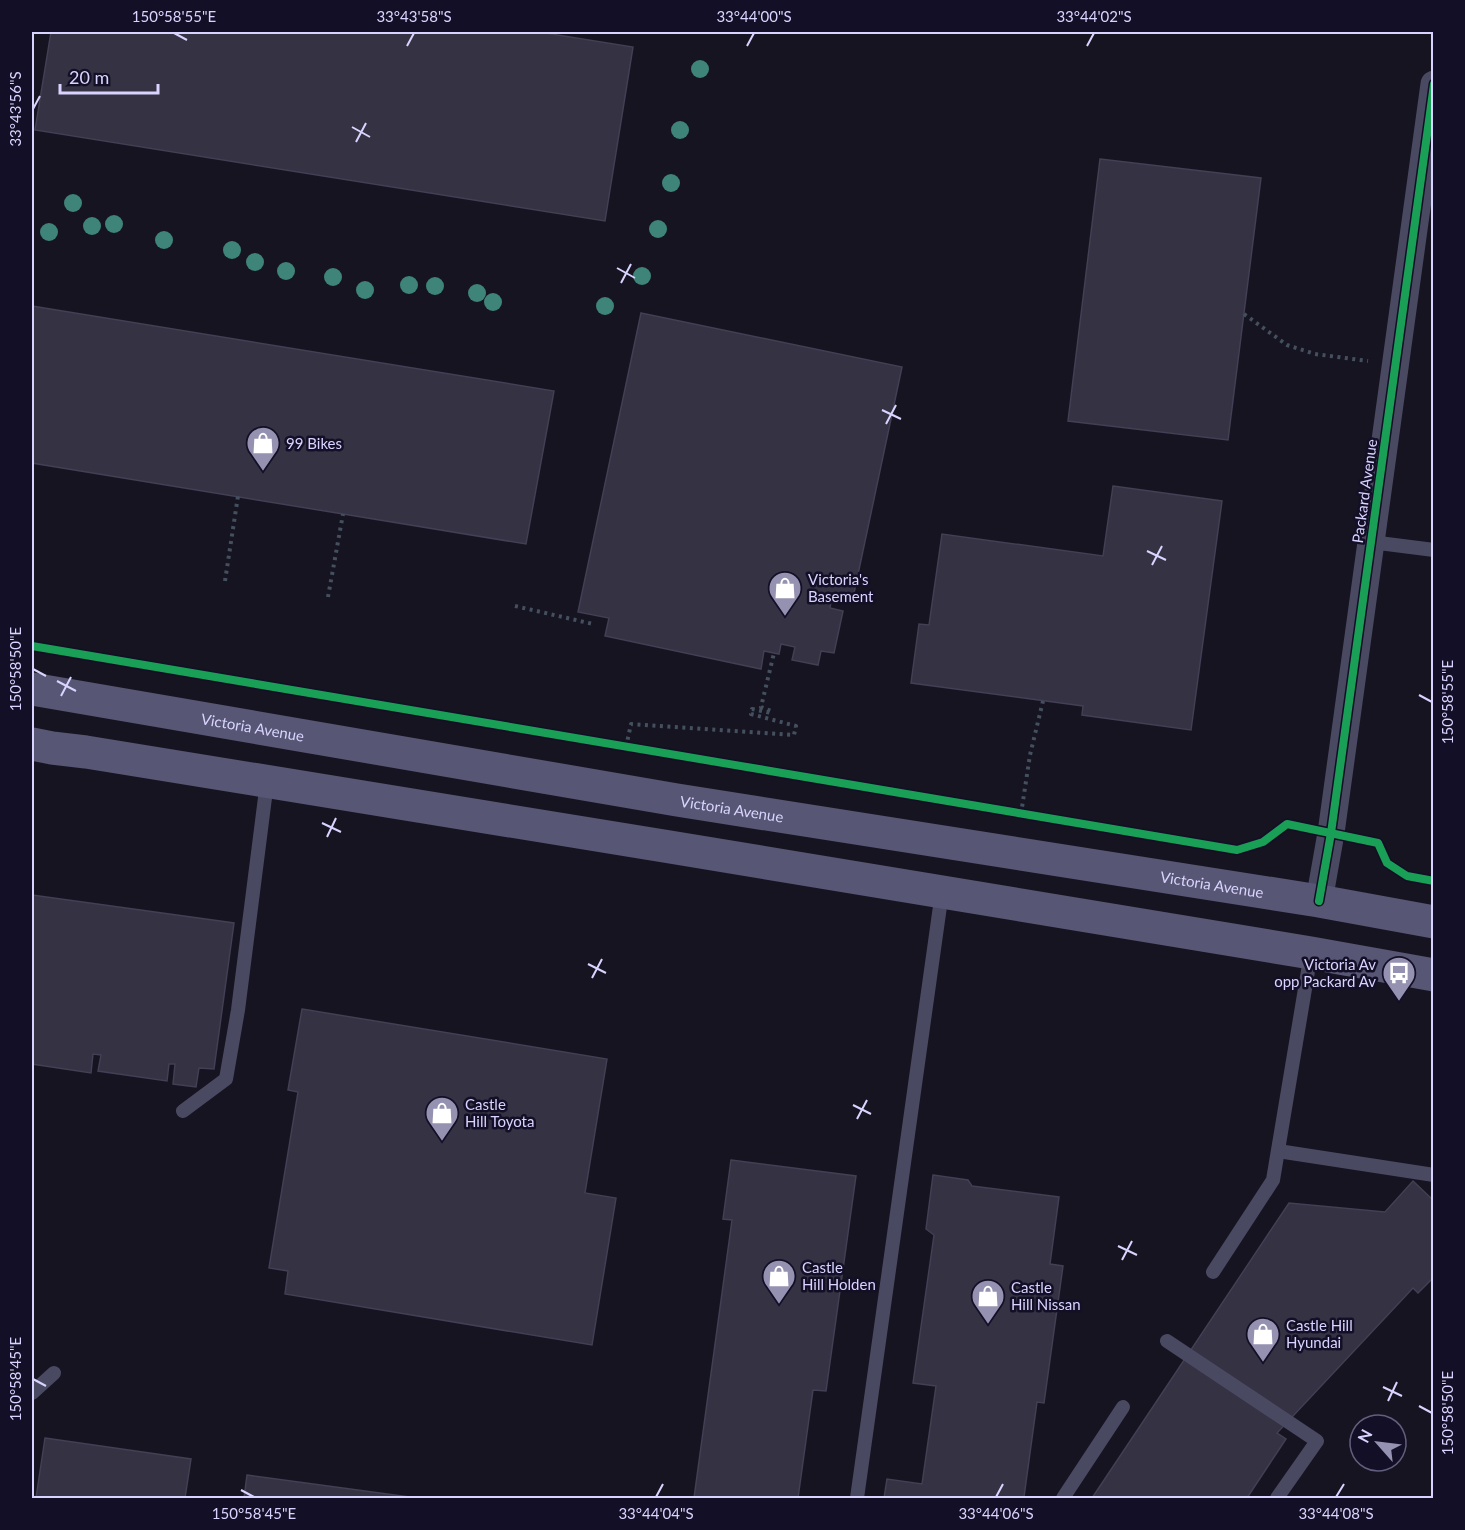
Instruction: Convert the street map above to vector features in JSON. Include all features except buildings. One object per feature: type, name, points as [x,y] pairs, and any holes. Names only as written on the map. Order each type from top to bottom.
[{"type":"main road","name":"Victoria Avenue","points":[[32,688],[677,800],[1319,901],[1434,922]]},
{"type":"main road","points":[[32,744],[670,847],[1434,975]]},
{"type":"main road","points":[[670,847],[677,800]]},
{"type":"main road","points":[[942,892],[947,843]]},
{"type":"main road","name":"Packard Avenue","points":[[1311,953],[1319,901]]},
{"type":"street","name":"Packard Avenue","points":[[1319,901],[1331,833],[1434,84]]},
{"type":"lane","points":[[1371,542],[1434,550]]},
{"type":"lane","points":[[183,1111],[226,1079],[238,1010],[267,782]]},
{"type":"lane","points":[[857,1498],[942,892]]},
{"type":"lane","points":[[1213,1272],[1273,1180],[1311,953]]},
{"type":"lane","points":[[1278,1151],[1434,1175]]},
{"type":"lane","points":[[1167,1341],[1317,1441],[1277,1498]]},
{"type":"lane","points":[[32,1393],[54,1373]]},
{"type":"lane","points":[[1062,1498],[1123,1407]]},
{"type":"path","points":[[1244,314],[1287,345],[1316,354],[1395,364]]},
{"type":"path","points":[[225,581],[238,496]]},
{"type":"path","points":[[328,597],[343,514]]},
{"type":"path","points":[[515,606],[593,624]]},
{"type":"path","points":[[616,745],[630,748],[631,724],[794,735],[796,726],[751,714],[752,709],[771,713],[761,707],[774,653]]},
{"type":"path","points":[[1022,814],[1030,755],[1043,700]]},
{"type":"path","points":[[1010,812],[1033,816]]},
{"type":"cycle path","points":[[1319,901],[1331,833],[1434,84]]},
{"type":"cycle path","points":[[32,646],[1237,850],[1263,842],[1287,824],[1378,843],[1387,863],[1407,876],[1434,881]]},
{"type":"place","name":"99 Bikes","points":[[263,472]]},
{"type":"place","name":"Victoria's Basement","points":[[785,617]]},
{"type":"place","name":"Victoria Av opp Packard Av","points":[[1399,1002]]},
{"type":"place","name":"Castle Hill Toyota","points":[[442,1142]]},
{"type":"place","name":"Castle Hill Holden","points":[[779,1305]]},
{"type":"place","name":"Castle Hill Nissan","points":[[988,1325]]},
{"type":"place","name":"Castle Hill Hyundai","points":[[1263,1363]]}]
